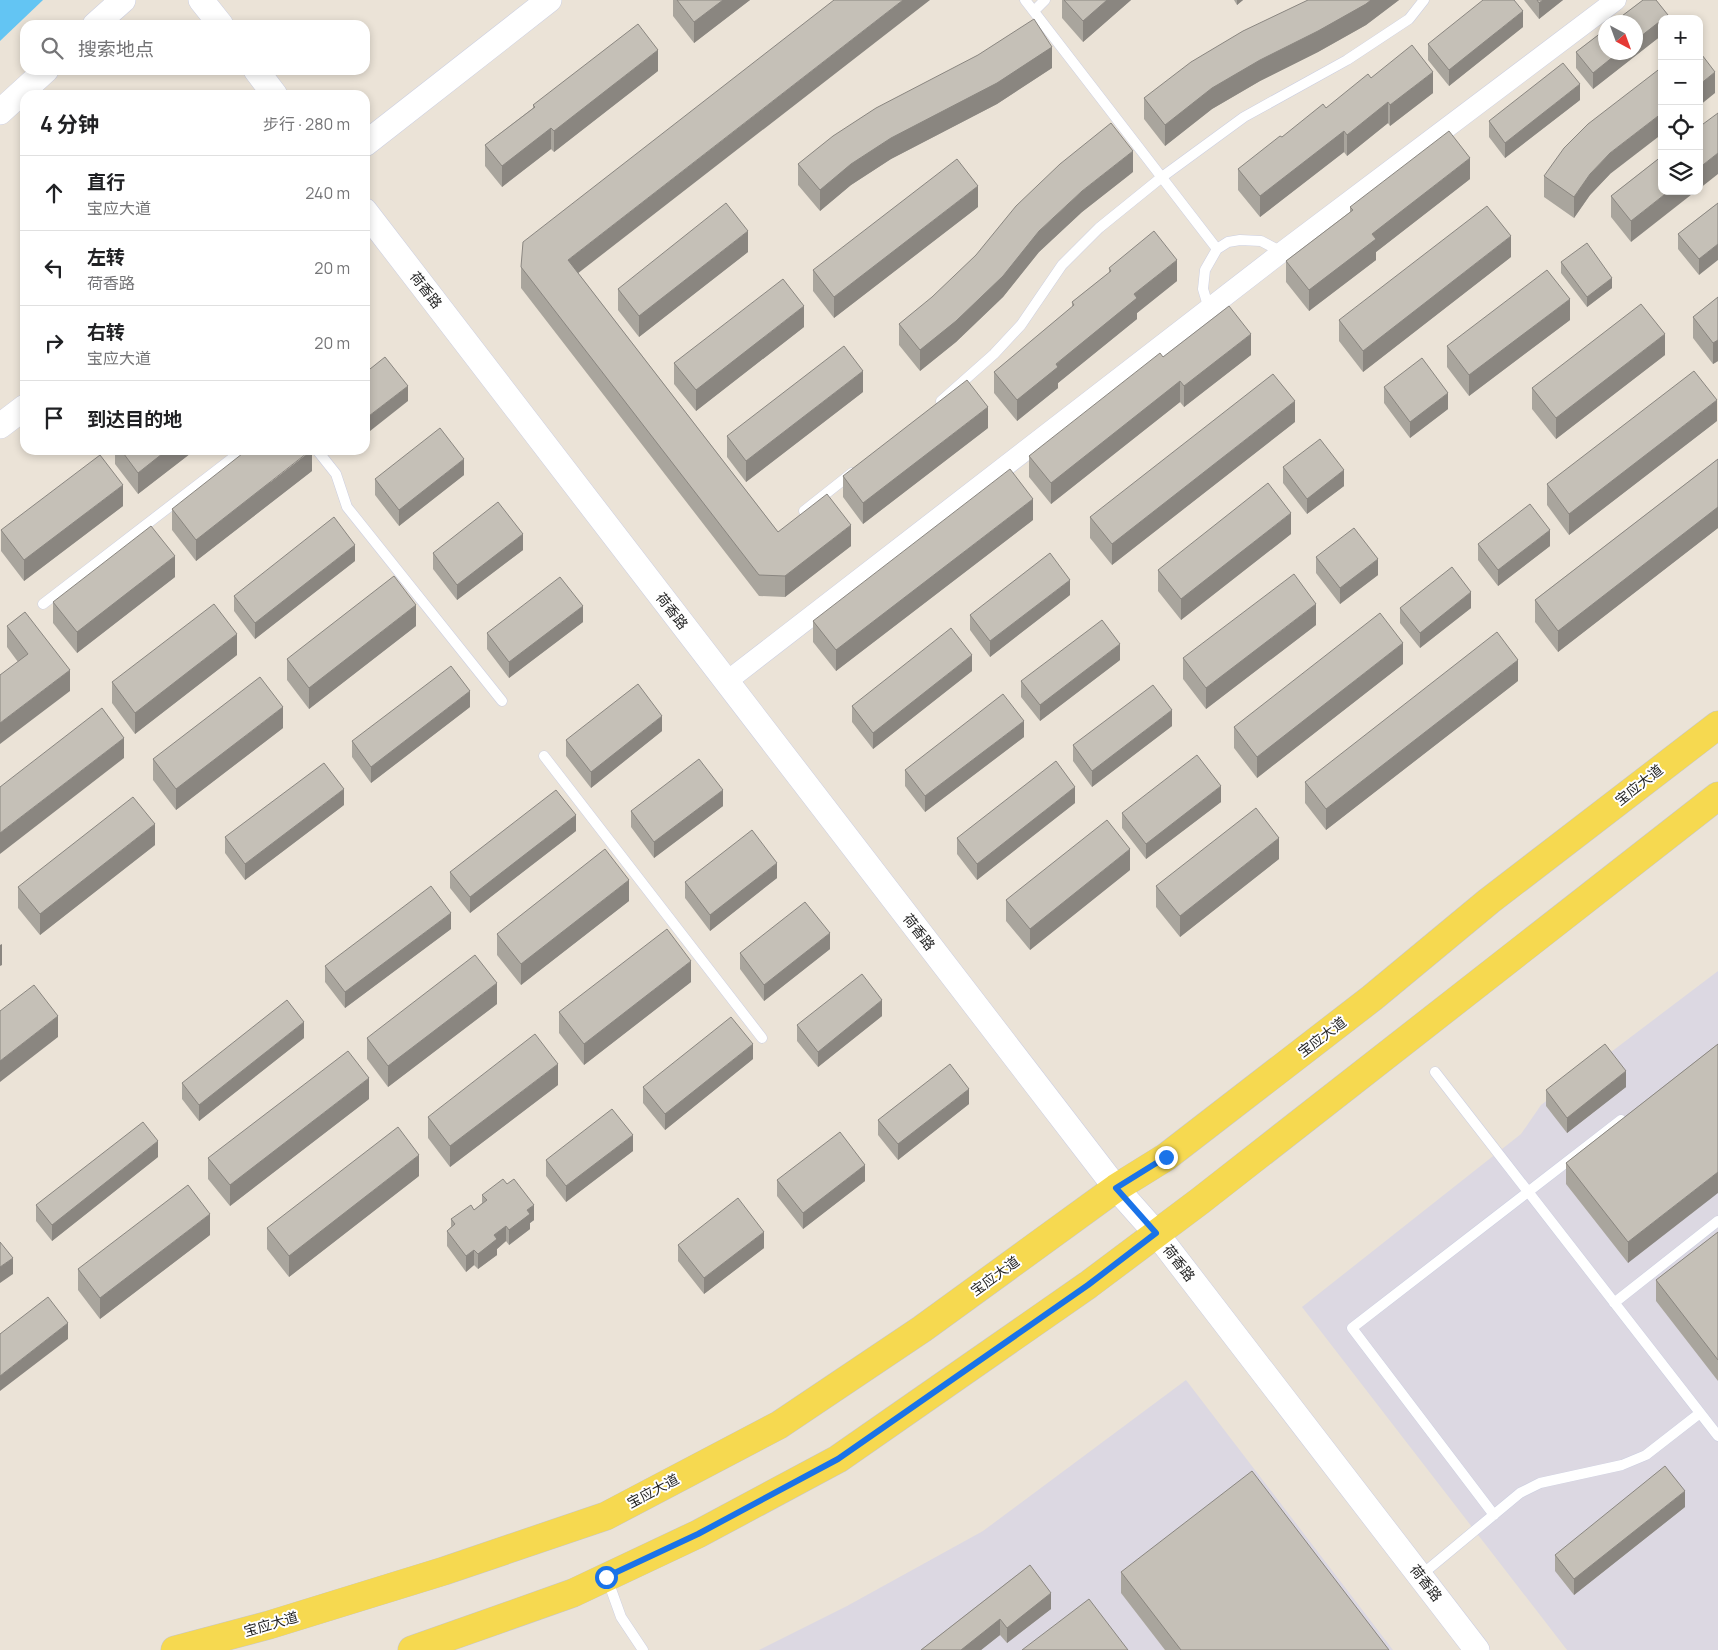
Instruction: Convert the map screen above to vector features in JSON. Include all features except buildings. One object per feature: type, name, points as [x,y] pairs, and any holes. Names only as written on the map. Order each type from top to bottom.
[{"type":"main road","name":"宝应大道","points":[[175,1650],[269,1625],[444,1572],[606,1516],[779,1425],[922,1329],[1116,1188],[1166,1157],[1372,998],[1489,901],[1718,725]]},
{"type":"main road","points":[[412,1650],[573,1593],[698,1534],[838,1459],[1080,1290],[1200,1201],[1718,796]]},
{"type":"street","points":[[101,20],[123,0]]},
{"type":"street","points":[[201,0],[217,20]]},
{"type":"street","points":[[370,140],[549,0]]},
{"type":"street","points":[[726,682],[1282,252],[1616,0]]},
{"type":"street","points":[[24,90],[41,75]]},
{"type":"street","points":[[260,75],[271,90]]},
{"type":"street","points":[[0,112],[20,94]]},
{"type":"street","name":"荷香路","points":[[370,218],[1116,1188],[1156,1233],[1478,1650]]},
{"type":"street","points":[[0,426],[20,411]]},
{"type":"lane","points":[[1025,0],[1217,249]]},
{"type":"lane","points":[[1034,11],[1045,0]]},
{"type":"lane","points":[[937,405],[994,354],[1020,324],[1062,265],[1099,228],[1162,177],[1244,116],[1347,60],[1409,19],[1424,0]]},
{"type":"lane","points":[[1209,309],[1203,289],[1205,270],[1217,249],[1228,242],[1240,240],[1260,241],[1282,252]]},
{"type":"lane","points":[[44,604],[237,455]]},
{"type":"lane","points":[[321,455],[336,474],[347,506],[502,701]]},
{"type":"lane","points":[[804,511],[858,467]]},
{"type":"lane","points":[[544,756],[762,1038]]},
{"type":"lane","points":[[1435,1072],[1718,1436]]},
{"type":"lane","points":[[1494,1515],[1352,1328],[1631,1112]]},
{"type":"lane","points":[[1614,1303],[1718,1222]]},
{"type":"lane","points":[[1420,1576],[1520,1493],[1540,1483],[1622,1465],[1646,1455],[1700,1413]]},
{"type":"lane","points":[[606,1577],[621,1617],[643,1650]]},
{"type":"shaded area","points":[[1718,971],[1718,1650],[1567,1650],[1302,1307],[1521,1134],[1541,1105]]},
{"type":"shaded area","points":[[1186,1380],[1393,1650],[759,1650],[847,1606],[983,1531]]},
{"type":"water","points":[[0,0],[43,0],[20,20],[0,41]]},
{"type":"route","points":[[606,1577],[698,1534],[838,1459],[1088,1285],[1156,1233],[1116,1188],[1166,1157]]}]
